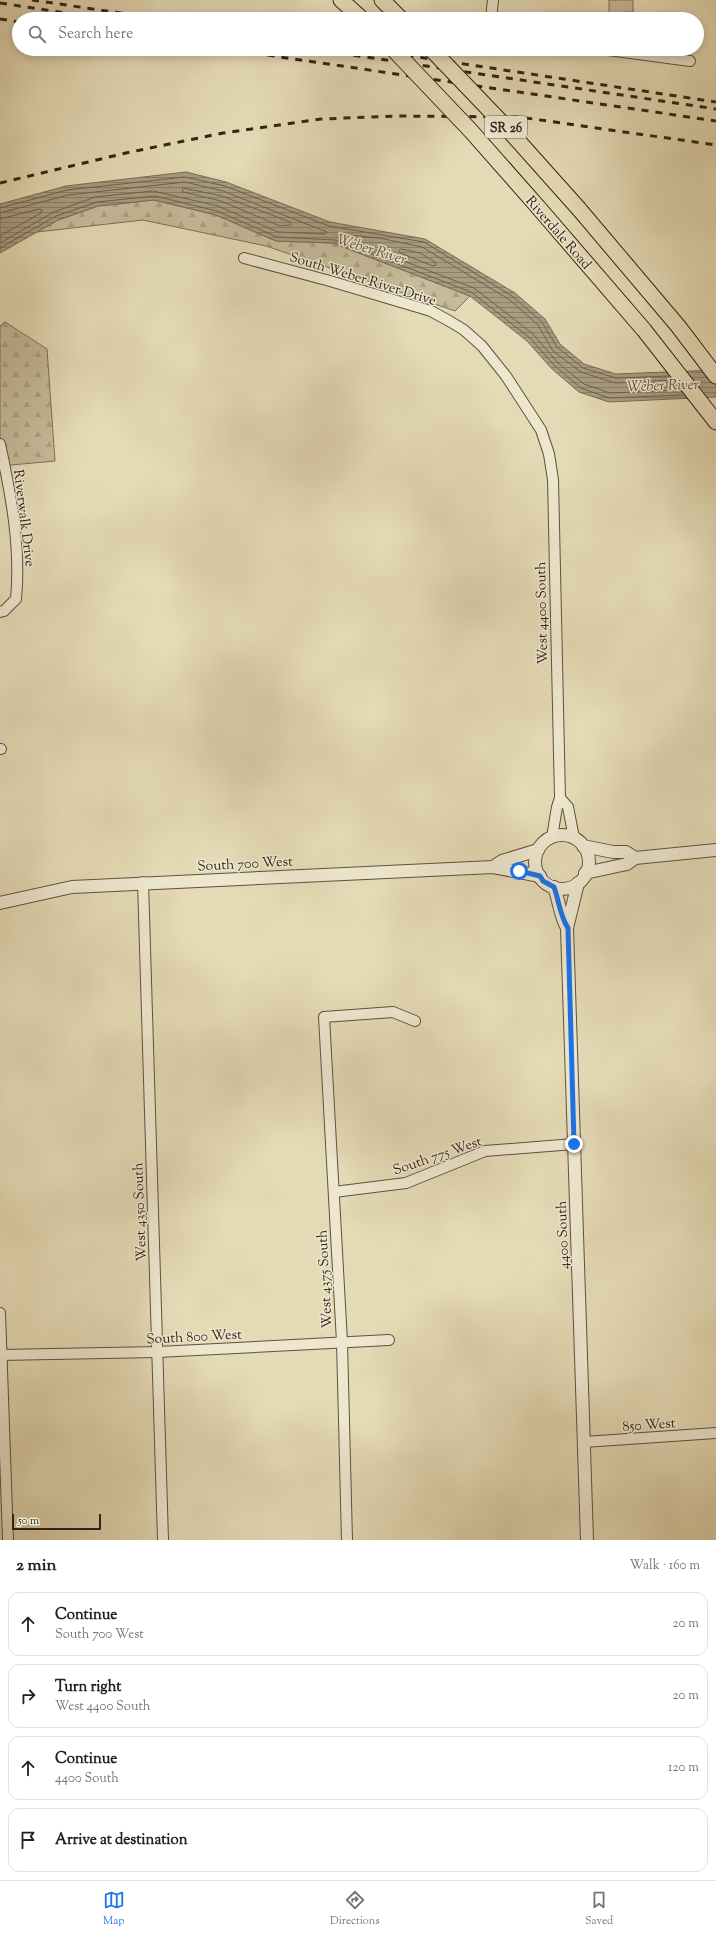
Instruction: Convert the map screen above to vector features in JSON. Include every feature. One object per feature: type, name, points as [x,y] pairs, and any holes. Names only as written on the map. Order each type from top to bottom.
[{"type":"main road","points":[[341,0],[354,12]]},
{"type":"main road","points":[[382,0],[394,12]]},
{"type":"main road","name":"Riverdale Road","points":[[400,56],[471,131],[538,207],[644,330],[716,422]]},
{"type":"main road","name":"SR 26","points":[[438,56],[504,124],[579,209],[678,326],[716,376]]},
{"type":"street","points":[[492,12],[493,0]]},
{"type":"street","points":[[653,56],[690,61]]},
{"type":"street","name":"South Weber River Drive","points":[[244,258],[323,279],[424,309],[451,322],[475,339],[487,352],[506,376],[541,430]]},
{"type":"street","name":"West 4400 South","points":[[541,430],[549,454],[552,480],[560,798],[552,837]]},
{"type":"street","name":"Riverwalk Drive","points":[[0,444],[12,499],[19,570],[16,599],[4,612],[0,612]]},
{"type":"street","name":"West 4400 South","points":[[560,798],[568,807],[574,838]]},
{"type":"street","points":[[568,928],[582,878],[589,864],[588,855],[583,846],[574,838],[564,835],[552,837],[547,840],[538,850],[535,864],[543,881],[554,887],[569,888],[582,878],[627,864],[635,858],[716,850]]},
{"type":"street","points":[[583,846],[613,852],[626,852],[635,858]]},
{"type":"street","name":"South 700 West","points":[[492,867],[502,861],[538,850]]},
{"type":"street","name":"South 700 West","points":[[0,903],[72,886],[143,882],[492,867],[540,876]]},
{"type":"street","name":"West 4350 South","points":[[143,882],[164,1540]]},
{"type":"street","points":[[554,887],[559,902],[562,919],[568,928]]},
{"type":"street","name":"4400 South","points":[[568,928],[587,1540]]},
{"type":"street","name":"West 4375 South","points":[[348,1540],[342,1342],[324,1017],[393,1012],[415,1021]]},
{"type":"street","name":"South 775 West","points":[[334,1192],[406,1184],[485,1151],[574,1144]]},
{"type":"street","points":[[0,1313],[8,1540]]},
{"type":"street","name":"South 800 West","points":[[1,1355],[158,1352],[389,1340]]},
{"type":"street","name":"850 West","points":[[584,1442],[716,1433]]},
{"type":"green space","points":[[609,0],[633,0],[633,12],[609,12]]},
{"type":"green space","points":[[154,200],[216,215],[276,241],[333,243],[470,296],[455,311],[266,246],[143,220],[37,232],[58,220],[98,206]]},
{"type":"green space","points":[[5,322],[47,349],[55,461],[0,466],[0,326]]},
{"type":"water","name":"Weber River","points":[[186,172],[226,182],[330,222],[425,239],[515,293],[545,319],[560,344],[584,364],[616,374],[716,370],[716,397],[609,402],[579,392],[552,369],[527,341],[470,296],[333,243],[276,241],[216,215],[154,200],[98,206],[58,220],[0,253],[0,204],[66,186]]},
{"type":"railway","points":[[32,0],[113,12]]},
{"type":"railway","points":[[0,3],[59,12]]},
{"type":"railway","points":[[0,19],[12,21]]},
{"type":"railway","points":[[274,56],[716,121]]},
{"type":"railway","points":[[359,56],[716,109]]},
{"type":"railway","points":[[411,56],[716,102]]},
{"type":"railway","points":[[0,183],[126,153],[223,133],[321,119],[396,116],[519,117],[716,145]]},
{"type":"route","points":[[519,871],[540,876],[543,881],[554,887],[559,902],[562,919],[568,928],[574,1144]]}]
